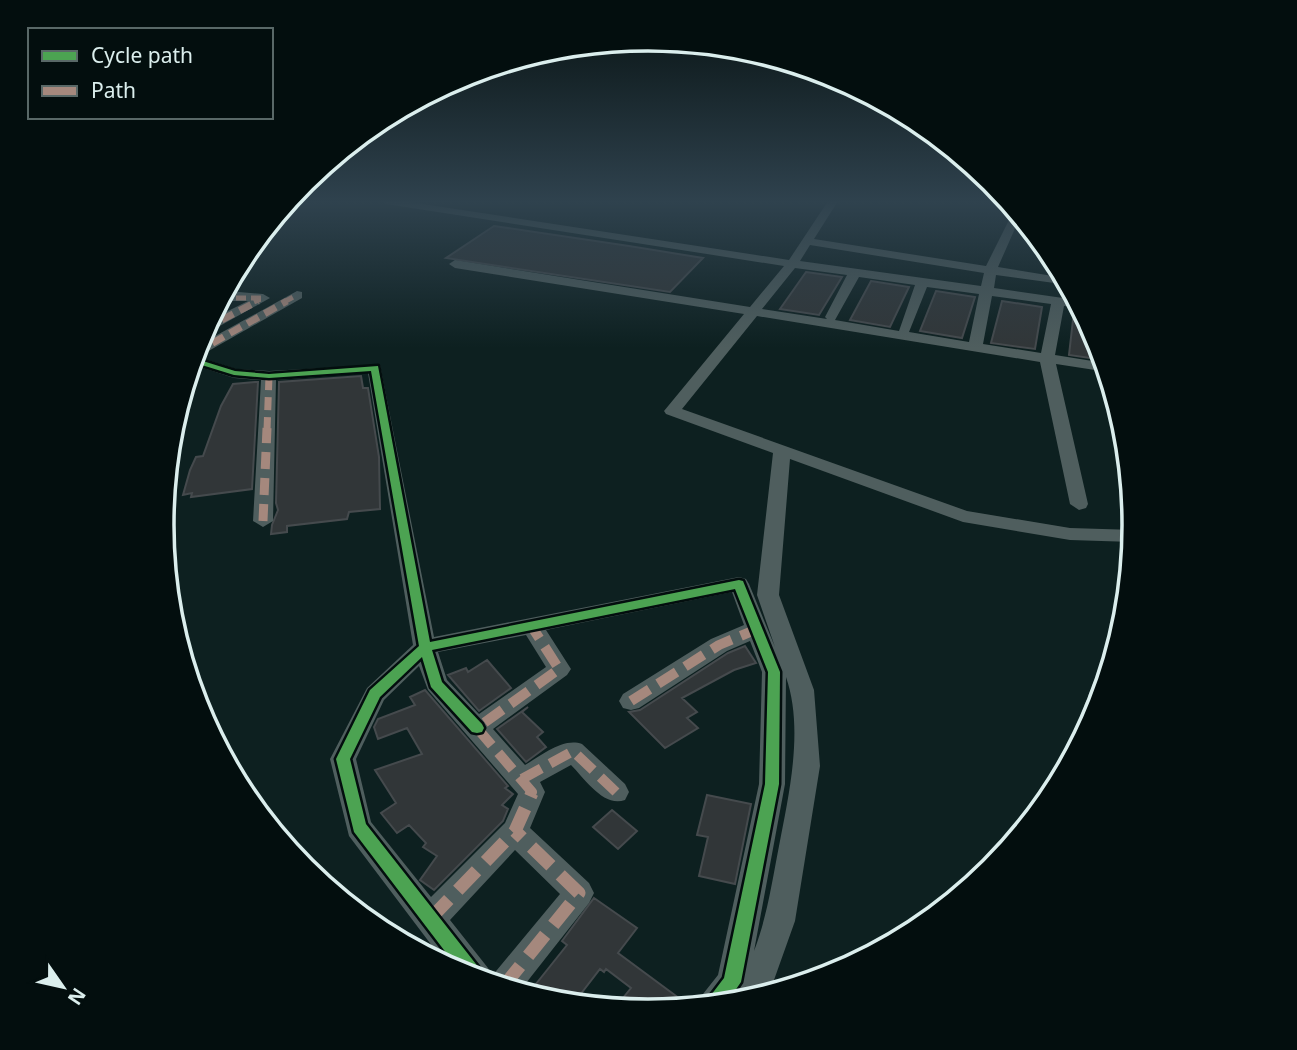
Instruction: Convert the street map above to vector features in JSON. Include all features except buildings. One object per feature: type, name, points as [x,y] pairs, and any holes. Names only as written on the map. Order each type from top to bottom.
[{"type":"street","points":[[702,250],[1067,302]]},
{"type":"street","points":[[800,250],[792,264],[672,411],[963,516],[1070,534],[1123,536]]},
{"type":"street","points":[[865,250],[1054,280]]},
{"type":"street","points":[[975,348],[991,269],[1000,250]]},
{"type":"street","points":[[455,264],[1095,366]]},
{"type":"street","points":[[832,317],[855,272]]},
{"type":"street","points":[[905,329],[922,282]]},
{"type":"street","points":[[210,344],[297,295]]},
{"type":"street","points":[[221,320],[264,298],[233,297]]},
{"type":"street","points":[[1058,301],[1047,359],[1079,504]]},
{"type":"street","points":[[218,326],[238,328]]},
{"type":"street","points":[[203,363],[234,373],[269,376],[375,368],[425,647],[436,684],[533,792],[515,831],[430,919]]},
{"type":"street","points":[[263,521],[269,376]]},
{"type":"street","points":[[756,987],[780,921],[807,766],[802,690],[768,595],[782,451]]},
{"type":"street","points":[[463,961],[359,827],[343,759],[375,694],[425,647],[739,583],[774,672],[772,784],[732,982],[723,993]]},
{"type":"street","points":[[477,728],[559,669],[532,627]]},
{"type":"street","points":[[631,701],[719,645],[757,629]]},
{"type":"street","points":[[522,779],[573,751],[616,792]]},
{"type":"street","points":[[510,978],[579,893],[515,831]]},
{"type":"path","points":[[1080,721],[1099,674]]},
{"type":"marked path","points":[[210,345],[297,295]]},
{"type":"marked path","points":[[221,320],[263,298],[233,297]]},
{"type":"marked path","points":[[263,521],[269,376]]},
{"type":"marked path","points":[[430,919],[515,831],[532,792],[477,728],[559,669],[532,627]]},
{"type":"marked path","points":[[631,701],[719,645],[757,629]]},
{"type":"marked path","points":[[522,779],[573,751],[616,792]]},
{"type":"marked path","points":[[510,978],[579,893],[515,831]]},
{"type":"cycle path","points":[[203,363],[234,373],[269,376],[375,368],[425,647],[375,694],[343,759],[359,827],[463,961]]},
{"type":"cycle path","points":[[477,728],[436,684],[425,647],[739,584],[774,672],[772,784],[732,982],[724,993]]}]
